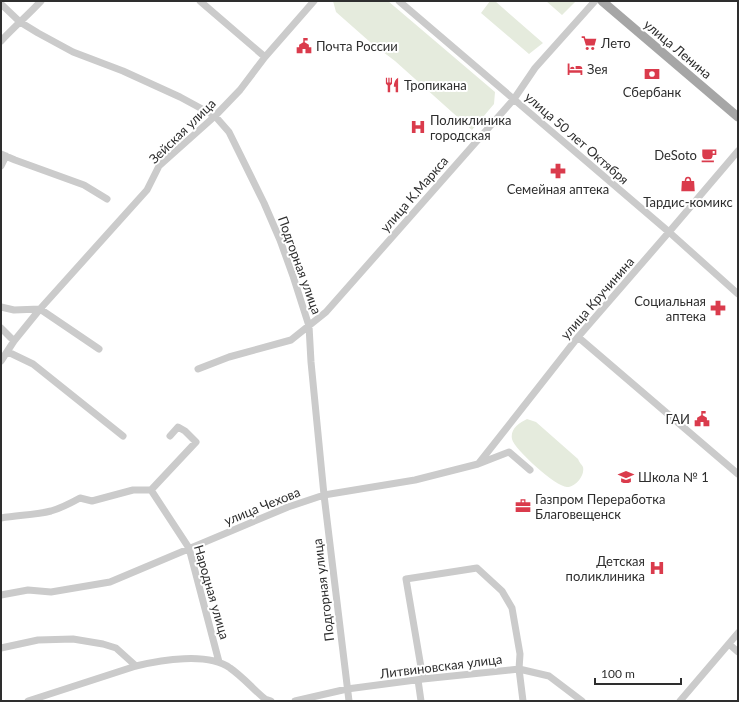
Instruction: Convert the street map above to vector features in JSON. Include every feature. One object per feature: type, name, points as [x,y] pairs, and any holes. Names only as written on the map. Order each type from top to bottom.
[{"type":"main road","name":"улица Ленина","points":[[602,1],[738,117]]},
{"type":"street","points":[[1,41],[25,19],[41,1]]},
{"type":"street","points":[[200,1],[265,57]]},
{"type":"street","name":"Зейская улица","points":[[1,361],[14,341],[40,309],[147,190],[159,166],[215,116],[240,90],[265,57],[314,1]]},
{"type":"street","name":"улица 50 лет Октября","points":[[399,1],[669,232],[738,294]]},
{"type":"street","name":"улица К.Маркса","points":[[198,369],[229,357],[291,340],[326,312],[514,99],[535,68],[595,1]]},
{"type":"street","name":"Подгорная улица","points":[[1,4],[20,22],[38,33],[73,52],[123,71],[173,94],[215,116],[229,132],[264,203],[291,269],[309,326],[324,496],[349,701]]},
{"type":"street","name":"улица Кручинина","points":[[478,464],[578,337],[738,151]]},
{"type":"street","points":[[1,166],[3,155],[84,185],[106,199]]},
{"type":"street","points":[[1,307],[14,310],[40,309],[98,349]]},
{"type":"street","points":[[1,328],[14,341]]},
{"type":"street","points":[[578,337],[738,474]]},
{"type":"street","points":[[8,352],[33,364],[123,436]]},
{"type":"street","points":[[1,518],[36,514],[53,510],[80,498],[92,501],[134,490],[151,490],[196,442],[185,431],[178,427],[170,436]]},
{"type":"street","name":"улица Чехова","points":[[1,596],[28,590],[51,592],[110,582],[288,507],[324,496],[415,480],[478,464],[509,452],[530,470]]},
{"type":"street","name":"Народная улица","points":[[151,490],[190,548],[219,662]]},
{"type":"street","points":[[421,701],[420,680],[406,579],[477,568],[502,591],[512,608],[520,654],[518,669],[523,701]]},
{"type":"street","points":[[680,701],[738,633]]},
{"type":"street","points":[[1,648],[38,640],[73,639],[103,644],[116,648],[136,666]]},
{"type":"street","points":[[728,644],[738,652]]},
{"type":"street","points":[[28,701],[150,662],[197,659],[219,662],[229,667],[266,700]]},
{"type":"street","name":"Литвиновская улица","points":[[295,701],[347,689],[518,669],[549,676],[582,701]]},
{"type":"shaded area","points":[[333,1],[388,1],[495,92],[494,104],[472,130],[395,61],[370,42],[336,12]]},
{"type":"shaded area","points":[[490,1],[495,1],[543,43],[529,54],[481,13]]},
{"type":"shaded area","points":[[546,1],[576,1],[562,15]]},
{"type":"shaded area","points":[[527,419],[536,422],[578,459],[583,467],[583,470],[581,477],[576,483],[570,487],[567,487],[554,481],[527,459],[514,444],[512,432],[518,424]]},
{"type":"place","name":"Лето","points":[[589,43]]},
{"type":"place","name":"Почта России","points":[[304,46]]},
{"type":"place","name":"Зея","points":[[575,69]]},
{"type":"place","name":"Сбербанк","points":[[652,74]]},
{"type":"place","name":"Тропикана","points":[[392,85]]},
{"type":"place","name":"Поликлиника городская","points":[[418,127]]},
{"type":"place","name":"DeSoto","points":[[709,155]]},
{"type":"place","name":"Семейная аптека","points":[[558,171]]},
{"type":"place","name":"Тардис-комикс","points":[[688,184]]},
{"type":"place","name":"Социальная аптека","points":[[718,308]]},
{"type":"place","name":"ГАИ","points":[[702,419]]},
{"type":"place","name":"Школа № 1","points":[[626,477]]},
{"type":"place","name":"Газпром Переработка Благовещенск","points":[[523,506]]},
{"type":"place","name":"Детская поликлиника","points":[[657,568]]}]
